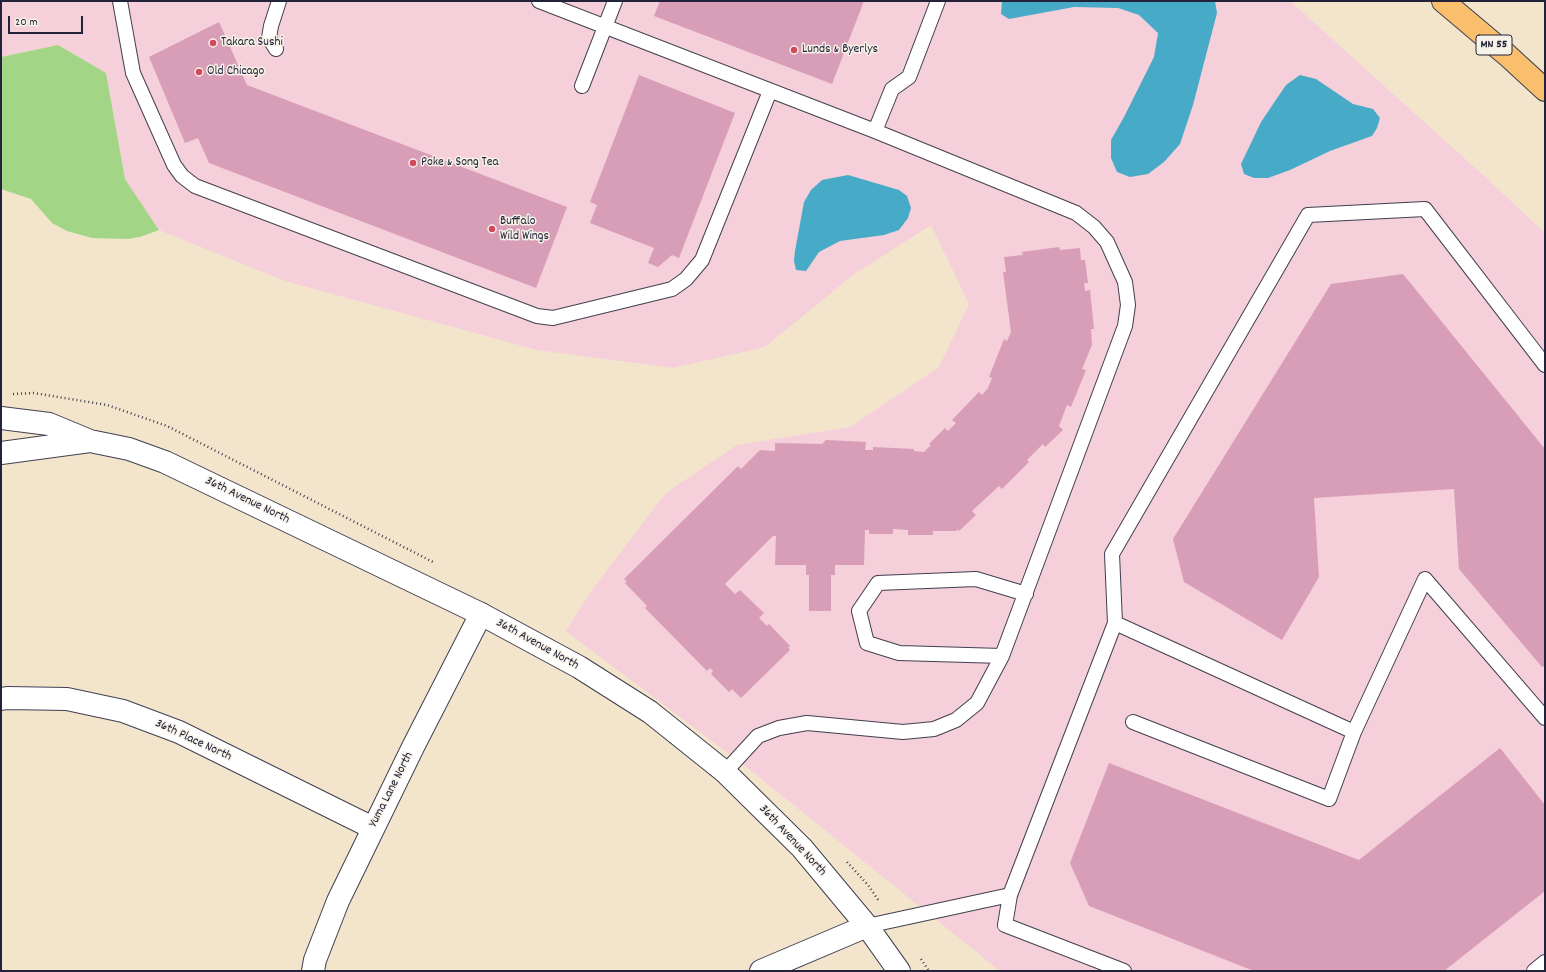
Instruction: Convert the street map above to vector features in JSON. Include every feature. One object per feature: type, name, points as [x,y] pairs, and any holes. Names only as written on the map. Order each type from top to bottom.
[{"type":"main road","name":"MN 55","points":[[1442,1],[1507,55],[1545,90]]},
{"type":"street","name":"36th Avenue North","points":[[1,418],[49,424],[90,441],[129,449],[165,462],[481,614],[579,667],[650,712],[725,772],[802,848],[867,926],[899,971]]},
{"type":"street","name":"36th Avenue North","points":[[1,453],[90,441]]},
{"type":"street","name":"Yuma Lane North","points":[[313,971],[315,960],[338,901],[373,828],[481,614]]},
{"type":"street","name":"36th Place North","points":[[1,700],[7,698],[67,699],[123,710],[179,732],[373,828]]},
{"type":"street","points":[[761,971],[867,926]]},
{"type":"lane","points":[[120,1],[133,73],[174,165],[182,176],[195,186],[537,316],[553,318],[672,288],[686,279],[702,260],[770,91]]},
{"type":"lane","points":[[276,49],[269,38],[278,1]]},
{"type":"lane","points":[[539,1],[875,132],[1076,213],[1094,227],[1107,242],[1125,282],[1128,305],[1125,326],[1002,656],[977,703],[956,720],[934,729],[903,732],[807,723],[779,728],[758,736],[725,772]]},
{"type":"lane","points":[[582,86],[615,1]]},
{"type":"lane","points":[[875,132],[892,89],[909,77],[938,1]]},
{"type":"lane","points":[[1124,971],[1005,924],[1010,896],[1115,623],[1112,554],[1308,215],[1425,209],[1545,365]]},
{"type":"lane","points":[[1002,656],[899,653],[867,643],[859,611],[878,583],[976,579],[1026,594]]},
{"type":"lane","points":[[1133,722],[1329,799],[1354,732],[1424,579],[1545,718]]},
{"type":"lane","points":[[1115,623],[1354,732]]},
{"type":"lane","points":[[867,926],[1010,896]]},
{"type":"lane","points":[[1534,971],[1545,962]]},
{"type":"shaded area","points":[[1,1],[1290,1],[1545,233],[1545,971],[1000,971],[745,766],[566,631],[591,591],[666,493],[737,445],[850,427],[939,367],[969,304],[931,225],[853,275],[765,347],[673,368],[537,350],[285,281],[159,230],[125,179],[106,73],[58,45],[1,57]]},
{"type":"green space","points":[[58,45],[106,73],[125,179],[159,230],[140,237],[127,239],[92,238],[67,231],[52,223],[31,199],[1,189],[1,57]]},
{"type":"water","points":[[1002,1],[1215,1],[1217,13],[1193,105],[1180,144],[1164,162],[1148,174],[1130,177],[1117,172],[1111,158],[1111,140],[1154,57],[1158,33],[1139,15],[1118,8],[1074,7],[1009,19],[1001,14]]},
{"type":"water","points":[[1300,75],[1316,79],[1353,104],[1373,109],[1380,118],[1377,128],[1372,136],[1330,151],[1290,170],[1268,178],[1254,178],[1244,174],[1241,164],[1261,122],[1286,85]]},
{"type":"water","points":[[848,175],[899,190],[907,196],[911,208],[908,218],[899,230],[884,235],[840,241],[819,252],[806,271],[796,270],[794,261],[795,251],[804,202],[811,190],[822,180]]},
{"type":"building","name":"Lunds & Byerlys","points":[[660,1],[864,1],[832,84],[654,16]]},
{"type":"building","points":[[219,22],[247,85],[567,207],[536,288],[209,163],[198,138],[185,143],[149,57]]},
{"type":"building","points":[[639,75],[735,113],[679,258],[672,255],[658,267],[648,263],[654,248],[590,223],[597,205],[590,202]]},
{"type":"building","points":[[1059,247],[1060,250],[1080,248],[1081,260],[1085,260],[1088,283],[1084,283],[1085,291],[1090,290],[1094,329],[1091,329],[1092,345],[1082,369],[1086,370],[1071,407],[1067,405],[1059,426],[1063,430],[1045,447],[1043,444],[1027,460],[1029,462],[1002,489],[999,486],[972,511],[976,515],[959,531],[958,529],[956,531],[933,531],[933,535],[908,535],[908,530],[893,529],[893,534],[869,534],[869,530],[865,530],[864,565],[835,565],[835,575],[831,575],[831,611],[809,611],[809,575],[806,575],[806,565],[775,565],[776,536],[773,536],[725,584],[735,594],[740,590],[764,613],[759,618],[767,626],[769,624],[790,646],[788,647],[790,650],[741,698],[732,689],[729,692],[711,674],[713,671],[710,668],[707,671],[645,608],[647,606],[625,583],[627,581],[624,579],[738,466],[741,469],[760,450],[775,451],[775,443],[822,444],[826,440],[866,442],[865,450],[873,450],[873,447],[914,449],[914,451],[924,452],[931,445],[929,444],[945,428],[948,431],[956,423],[952,420],[979,392],[982,395],[988,388],[992,378],[989,377],[1004,339],[1007,341],[1011,332],[1003,272],[1006,272],[1004,257],[1023,255],[1022,252]]},
{"type":"building","points":[[1403,274],[1545,449],[1545,666],[1542,667],[1459,569],[1454,489],[1314,498],[1319,577],[1282,640],[1184,582],[1173,539],[1331,284]]},
{"type":"building","points":[[1500,748],[1545,805],[1545,891],[1444,971],[1254,971],[1089,906],[1070,863],[1109,763],[1359,860]]},
{"type":"place","name":"Takara Sushi","points":[[213,43]]},
{"type":"place","name":"Lunds & Byerlys","points":[[794,50]]},
{"type":"place","name":"Old Chicago","points":[[199,72]]},
{"type":"place","name":"Poke & Song Tea","points":[[413,163]]},
{"type":"place","name":"Buffalo Wild Wings","points":[[492,229]]}]
